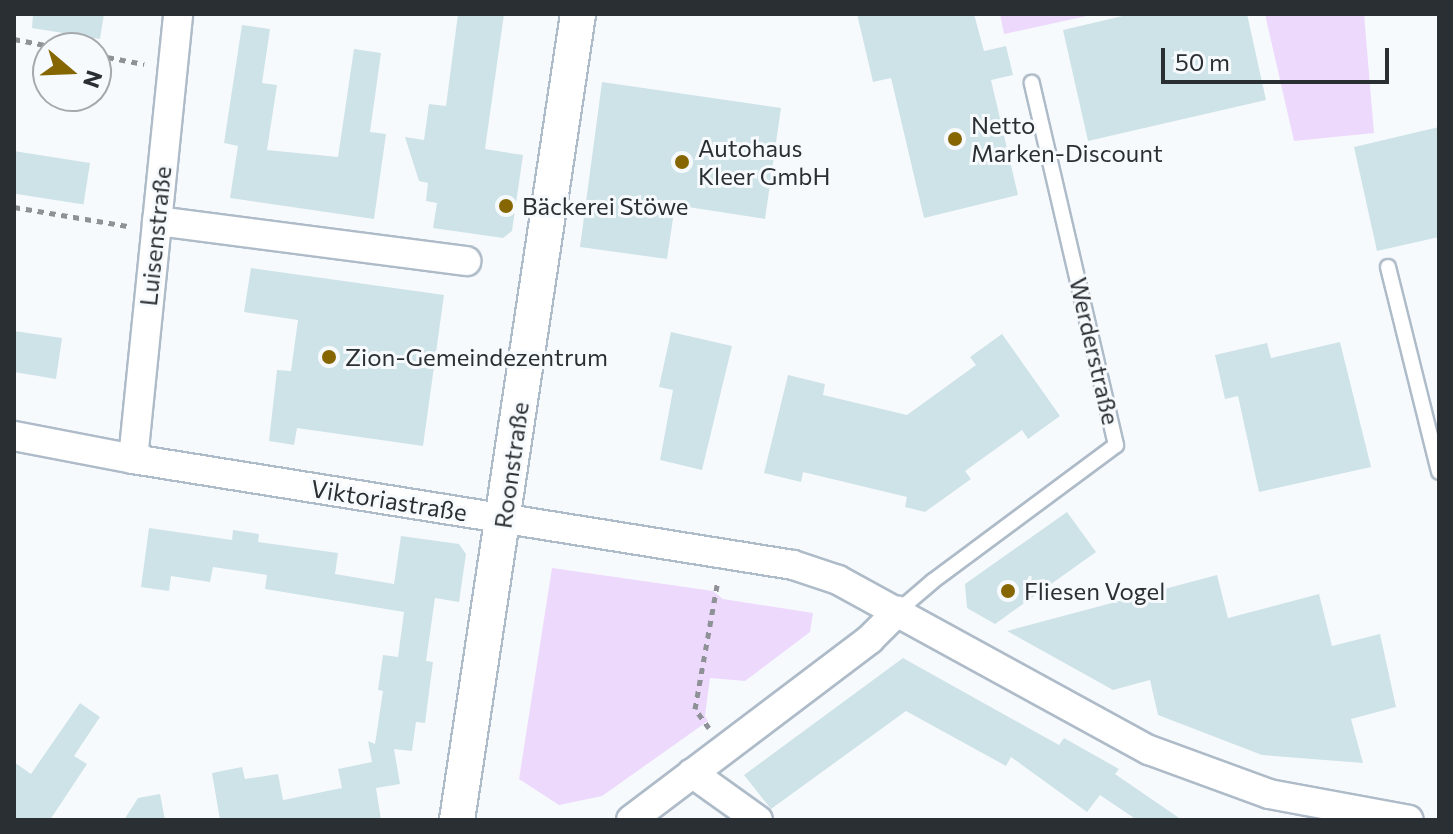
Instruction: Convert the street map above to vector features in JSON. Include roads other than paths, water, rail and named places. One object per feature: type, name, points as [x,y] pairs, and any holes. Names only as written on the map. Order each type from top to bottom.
[{"type":"street","name":"Luisenstraße","points":[[133,459],[178,14]]},
{"type":"street","name":"Roonstraße","points":[[457,820],[578,14]]},
{"type":"street","points":[[156,226],[466,261]]},
{"type":"street","name":"Viktoriastraße","points":[[14,436],[133,459],[793,565],[823,575],[898,611]]},
{"type":"street","points":[[898,611],[1149,750],[1269,794],[1409,820]]},
{"type":"street","name":"Werderstraße","points":[[631,820],[870,639],[898,611]]},
{"type":"street","points":[[692,773],[758,820]]},
{"type":"lane","name":"Werderstraße","points":[[898,611],[933,581],[1116,445],[1032,83]]},
{"type":"lane","points":[[1388,267],[1439,472]]},
{"type":"place","name":"Netto Marken-Discount","points":[[955,139]]},
{"type":"place","name":"Autohaus Kleer GmbH","points":[[682,162]]},
{"type":"place","name":"Bäckerei Stöwe","points":[[506,206]]},
{"type":"place","name":"Zion-Gemeindezentrum","points":[[329,357]]},
{"type":"place","name":"Fliesen Vogel","points":[[1008,591]]}]
